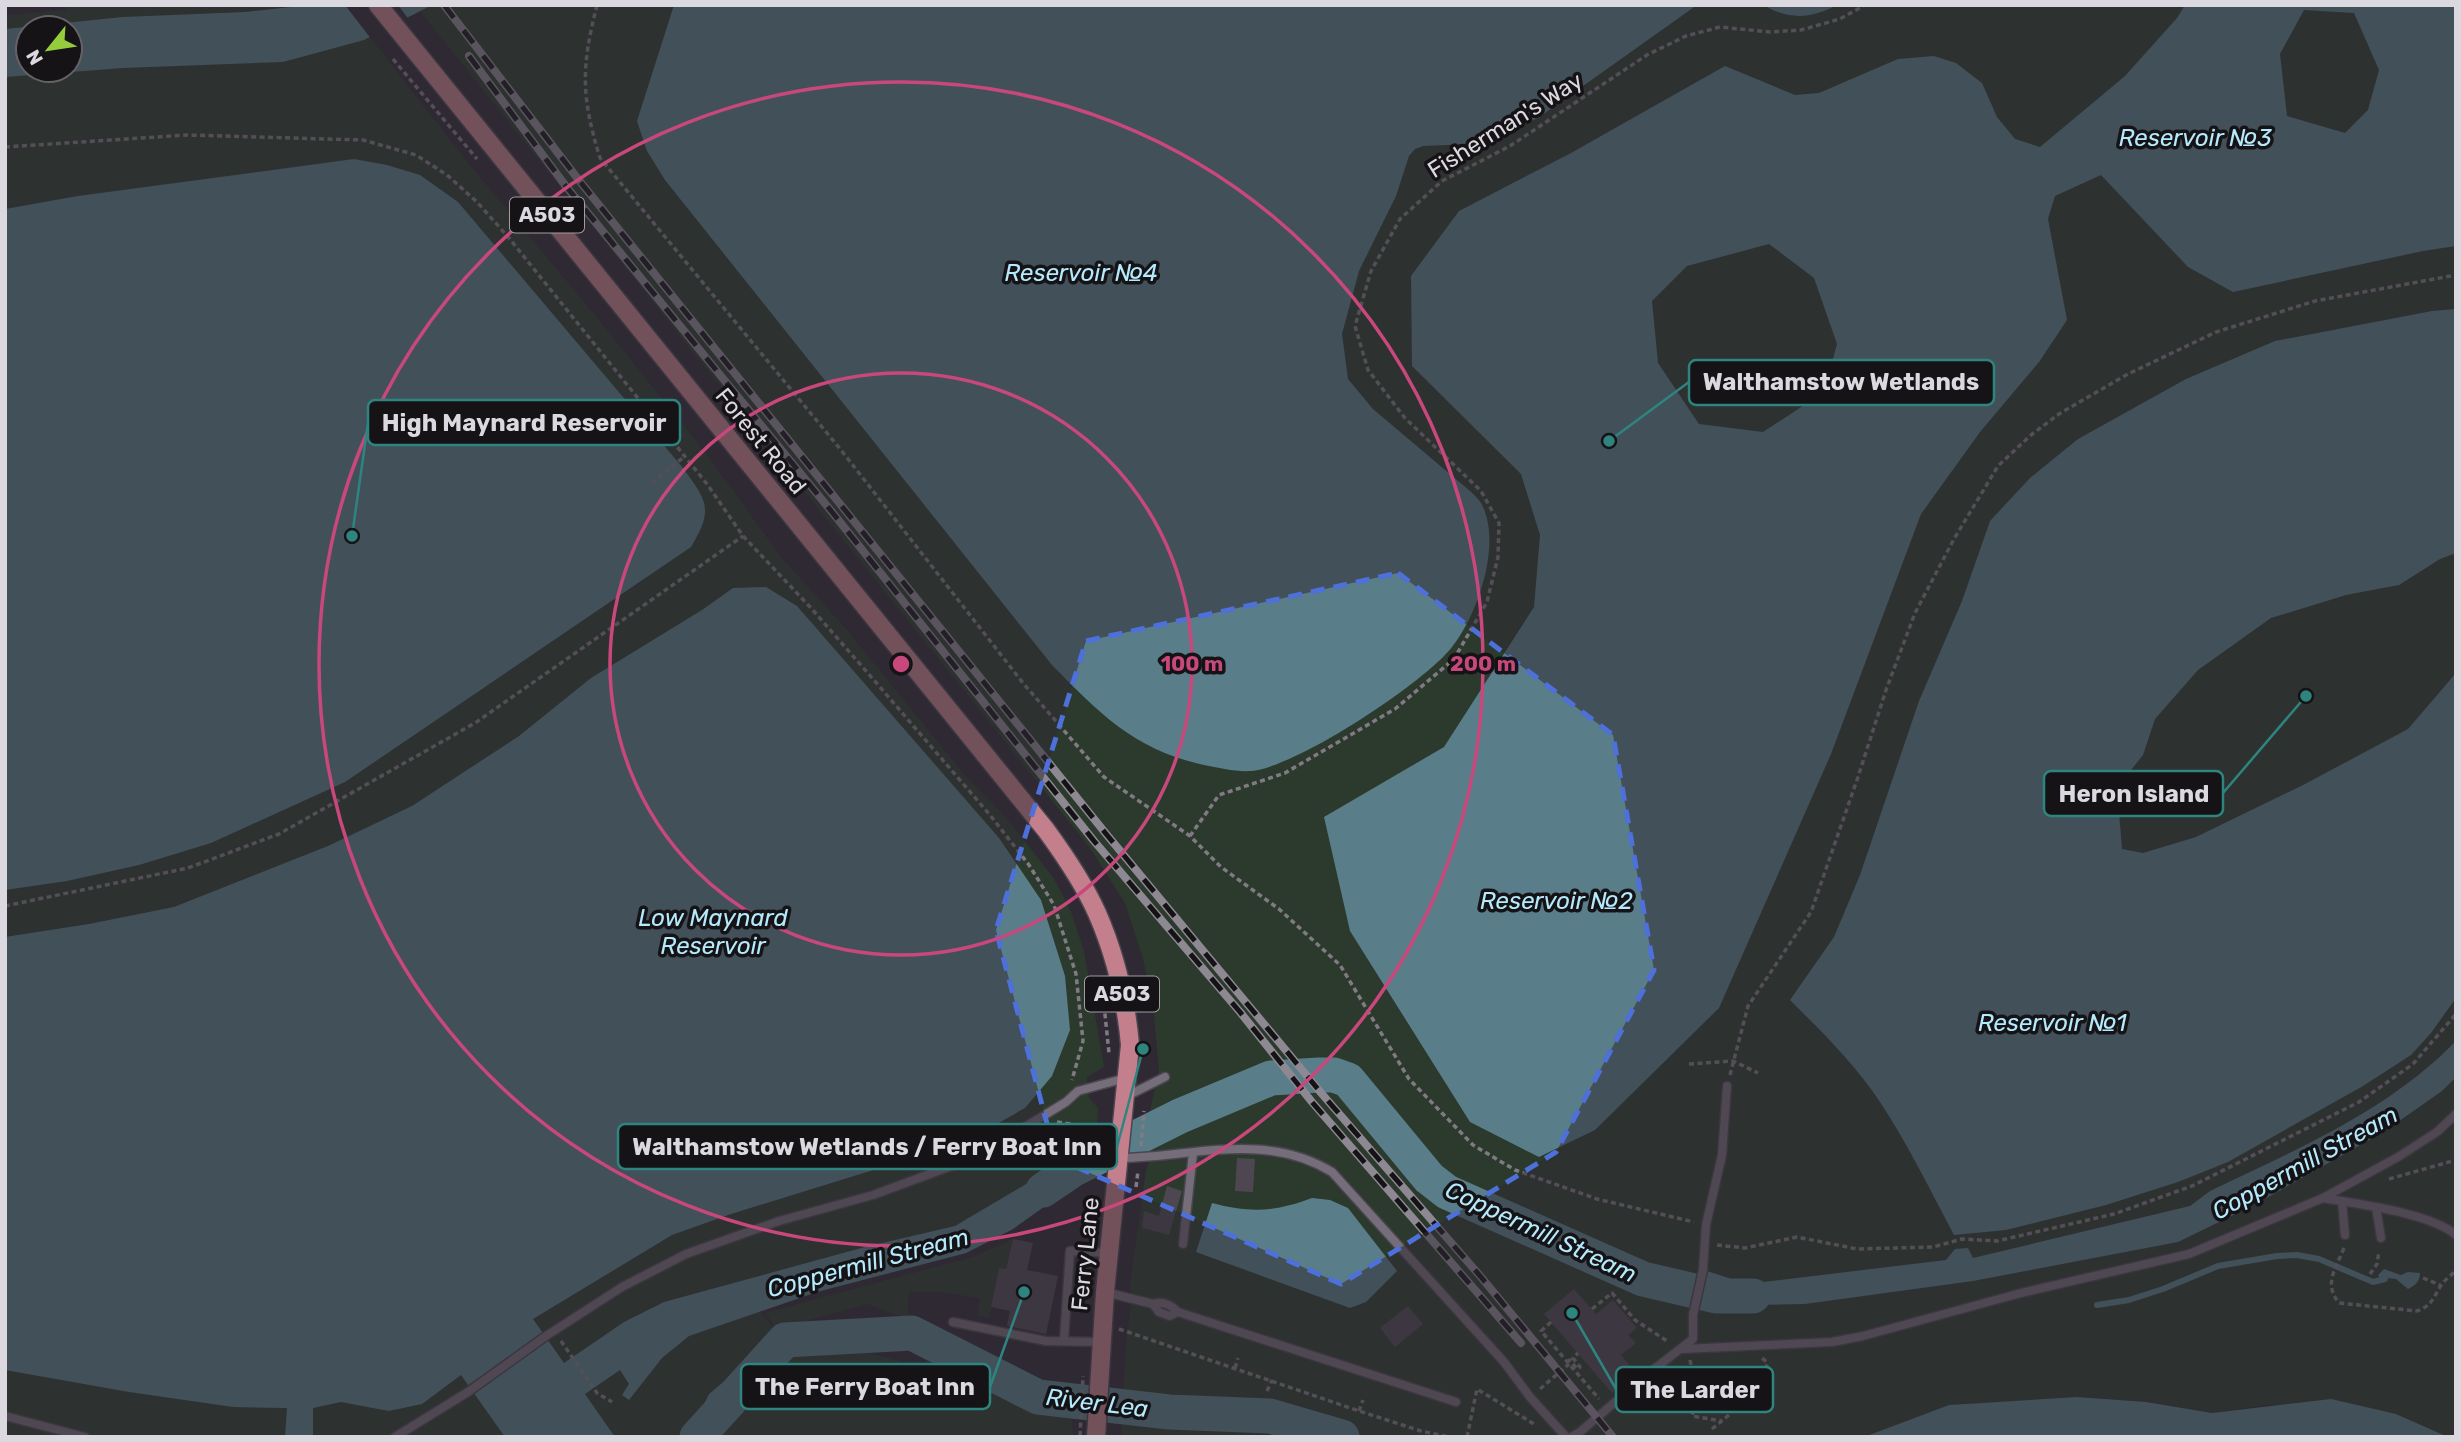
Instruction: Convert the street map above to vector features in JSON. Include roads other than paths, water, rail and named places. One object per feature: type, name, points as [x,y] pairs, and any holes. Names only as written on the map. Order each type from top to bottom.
[{"type":"main road","name":"Forest Road","points":[[378,5],[1046,830],[1084,887],[1097,914]]},
{"type":"main road","name":"Ferry Lane","points":[[1096,1436],[1091,1376],[1101,1342],[1130,1045],[1127,1015],[1113,960],[1097,914]]},
{"type":"lane","points":[[395,1437],[468,1392],[545,1336],[622,1287],[686,1254],[779,1221],[873,1195],[976,1157],[1066,1102],[1078,1091],[1128,1087],[1166,1077]]},
{"type":"lane","points":[[1120,1158],[1250,1147],[1275,1150],[1308,1159],[1332,1172],[1568,1437],[1580,1433],[1693,1339],[1693,1315],[1703,1270],[1706,1226],[1721,1155],[1727,1086]]},
{"type":"lane","points":[[1684,1349],[1832,1342],[2021,1293],[2189,1254],[2323,1198],[2398,1157],[2437,1132],[2456,1114]]},
{"type":"lane","points":[[1183,1244],[1193,1153]]},
{"type":"lane","points":[[2323,1198],[2376,1207],[2446,1226],[2456,1235]]},
{"type":"lane","points":[[2342,1201],[2345,1235]]},
{"type":"lane","points":[[2376,1207],[2381,1238]]},
{"type":"lane","points":[[1064,1340],[1070,1251],[1110,1253]]},
{"type":"lane","points":[[1105,1292],[1172,1306],[1178,1312],[1456,1402]]},
{"type":"lane","points":[[953,1322],[1046,1341],[1101,1342]]},
{"type":"lane","points":[[5,1416],[85,1437]]},
{"type":"water","points":[[310,5],[432,5],[364,40],[283,62],[84,71],[84,21],[245,12]]},
{"type":"water","name":"Reservoir №4","points":[[674,5],[1697,5],[1538,118],[1499,137],[1472,144],[1423,146],[1415,149],[1409,156],[1396,196],[1359,271],[1342,334],[1348,379],[1373,409],[1481,503],[1488,523],[1489,541],[1484,579],[1462,633],[1452,647],[1415,681],[1327,740],[1272,766],[1245,771],[1180,758],[1138,740],[1103,714],[1052,665],[665,180],[647,151],[637,121]]},
{"type":"water","points":[[1763,5],[1837,5],[1818,13],[1800,16],[1782,13]]},
{"type":"water","name":"Reservoir №2","points":[[2185,5],[2456,5],[2456,246],[2233,292],[2188,267],[2101,175],[2055,196],[2048,219],[2067,320],[2039,362],[1980,432],[1921,514],[1831,754],[1719,1008],[1595,1130],[1539,1157],[1470,1122],[1350,931],[1324,817],[1444,747],[1534,607],[1540,535],[1521,474],[1412,366],[1411,276],[1459,211],[1571,153],[1725,66],[1795,95],[1819,93],[1898,59],[1934,56],[1956,63],[1982,83],[1997,117],[2015,139],[2040,147],[2125,76],[2177,18]],"holes":[[[2304,10],[2354,13],[2379,70],[2368,110],[2345,133],[2287,116],[2280,54]],[[1769,244],[1814,278],[1837,344],[1824,392],[1763,432],[1699,424],[1658,363],[1652,301],[1687,266]]]},
{"type":"water","points":[[14,28],[14,76],[5,77],[5,29]]},
{"type":"water","points":[[354,159],[420,175],[458,202],[683,468],[698,489],[705,506],[703,523],[698,534],[691,547],[345,782],[211,843],[139,865],[67,881],[5,890],[5,209],[78,196]]},
{"type":"water","name":"Reservoir №1","points":[[2456,309],[2456,553],[2440,559],[2399,585],[2346,595],[2271,618],[2198,670],[2155,719],[2143,755],[2124,779],[2118,800],[2122,849],[2143,853],[2196,837],[2305,784],[2408,729],[2456,673],[2456,998],[2411,1055],[2363,1086],[2228,1162],[2178,1182],[2106,1205],[2006,1230],[1954,1235],[1880,1102],[1838,1049],[1790,1000],[1834,937],[1860,875],[1919,701],[1962,601],[1990,521],[2030,478],[2078,439],[2186,379],[2275,341],[2432,311]]},
{"type":"water","name":"Low Maynard Reservoir","points":[[766,587],[797,606],[999,838],[1041,900],[1065,976],[1070,1030],[1052,1076],[1025,1108],[967,1141],[672,1235],[533,1319],[564,1363],[624,1322],[664,1302],[865,1247],[955,1226],[1080,1152],[1089,1175],[1013,1229],[966,1253],[817,1292],[689,1336],[662,1358],[629,1400],[622,1395],[629,1384],[620,1370],[585,1394],[615,1437],[505,1437],[461,1375],[422,1404],[389,1411],[341,1402],[313,1408],[313,1437],[285,1437],[287,1408],[233,1407],[5,1370],[5,937],[174,907],[328,846],[412,806],[519,736],[591,678],[733,588]]},
{"type":"water","points":[[2456,1041],[2456,1077],[2442,1091],[2385,1131],[2256,1204],[2178,1242],[1973,1281],[1805,1304],[1703,1306],[1707,1271],[1747,1284],[1946,1260],[1955,1249],[1968,1248],[1973,1258],[2190,1206],[2210,1191],[2308,1144],[2371,1108],[2429,1066]]},
{"type":"water","points":[[1312,1198],[1330,1200],[1348,1208],[1397,1271],[1366,1302],[1350,1308],[1196,1252],[1212,1203],[1262,1210]]},
{"type":"water","points":[[2384,1269],[2401,1275],[2408,1272],[2420,1273],[2420,1276],[2417,1283],[2408,1289],[2396,1279],[2379,1277]]},
{"type":"water","points":[[779,1335],[793,1357],[741,1405],[714,1437],[688,1437],[709,1394]]},
{"type":"water","points":[[2077,1397],[2146,1402],[2212,1413],[2331,1399],[2396,1414],[2448,1437],[1864,1437],[1949,1405]]},
{"type":"waterway","name":"Coppermill Stream","points":[[1043,1190],[1074,1169],[1180,1116],[1271,1078],[1334,1075],[1348,1080],[1429,1178],[1447,1192],[1643,1279],[1716,1296],[1753,1296]]},
{"type":"waterway","points":[[2097,1305],[2129,1300],[2218,1266],[2277,1256],[2297,1255],[2319,1259],[2373,1282],[2385,1279]]},
{"type":"waterway","name":"River Lea","points":[[697,1437],[785,1340],[912,1333],[1038,1397],[1169,1412],[1270,1416],[1342,1437]]},
{"type":"railway","points":[[444,5],[578,179],[1107,835],[1613,1437]]},
{"type":"railway","points":[[469,56],[565,185],[832,512],[1094,841],[1240,1012],[1312,1102],[1521,1343]]},
{"type":"place","name":"Walthamstow Wetlands","points":[[1609,441]]},
{"type":"place","name":"High Maynard Reservoir","points":[[352,536]]},
{"type":"place","name":"Heron Island","points":[[2306,696]]},
{"type":"place","name":"Walthamstow Wetlands / Ferry Boat Inn","points":[[1143,1049]]},
{"type":"place","name":"The Ferry Boat Inn","points":[[1024,1292]]},
{"type":"place","name":"The Larder","points":[[1572,1313]]},
{"type":"water label","name":"Reservoir №3","points":[[2195,138]]}]
